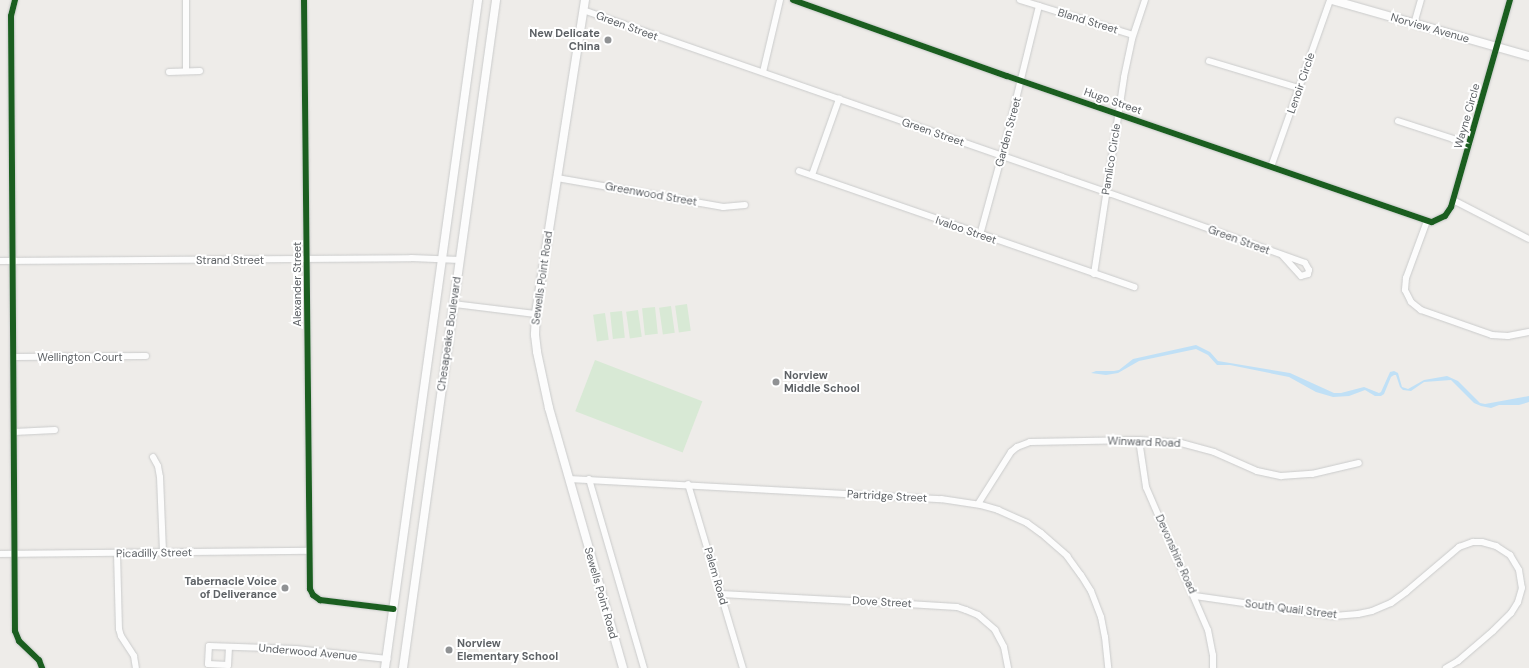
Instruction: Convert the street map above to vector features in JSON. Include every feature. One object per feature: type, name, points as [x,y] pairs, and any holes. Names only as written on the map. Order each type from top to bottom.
[{"type":"main road","name":"Chesapeake Boulevard","points":[[386,668],[478,0]]},
{"type":"main road","name":"Chesapeake Boulevard","points":[[403,668],[496,0]]},
{"type":"main road","name":"Sewells Point Road","points":[[585,0],[536,314],[537,352],[541,375],[622,668]]},
{"type":"main road","name":"Norview Avenue","points":[[1331,0],[1529,56]]},
{"type":"street","points":[[15,0],[11,16],[16,631],[20,641],[39,660],[42,668]]},
{"type":"street","points":[[186,0],[186,71]]},
{"type":"street","name":"Alexander Street","points":[[304,0],[310,589],[313,595],[320,600],[393,609]]},
{"type":"street","points":[[763,72],[780,0]]},
{"type":"street","name":"Hugo Street","points":[[794,0],[1427,221]]},
{"type":"street","name":"Bland Street","points":[[1020,0],[1133,35]]},
{"type":"street","name":"Pamlico Circle","points":[[1094,274],[1118,113],[1133,35],[1146,0]]},
{"type":"street","name":"Lenoir Circle","points":[[1271,167],[1331,0]]},
{"type":"street","points":[[1414,24],[1421,0]]},
{"type":"street","name":"Wayne Circle","points":[[1427,221],[1436,221],[1445,216],[1451,207],[1510,0]]},
{"type":"street","name":"Garden Street","points":[[980,235],[1002,157],[1039,6]]},
{"type":"street","name":"Green Street","points":[[584,10],[1282,255]]},
{"type":"street","points":[[1209,61],[1299,88]]},
{"type":"street","points":[[169,72],[200,71]]},
{"type":"street","points":[[812,175],[839,99]]},
{"type":"street","points":[[1398,122],[1469,144]]},
{"type":"street","name":"Ivaloo Street","points":[[799,171],[980,235],[1134,287]]},
{"type":"street","name":"Greenwood Street","points":[[557,178],[724,206],[745,205]]},
{"type":"street","points":[[1453,200],[1529,239]]},
{"type":"street","points":[[1427,221],[1405,283],[1411,302],[1421,310],[1492,335],[1508,336],[1529,332]]},
{"type":"street","name":"Strand Street","points":[[0,261],[307,258],[460,260]]},
{"type":"street","points":[[454,304],[536,314]]},
{"type":"street","name":"Wellington Court","points":[[14,357],[146,356]]},
{"type":"street","points":[[14,432],[55,430]]},
{"type":"street","name":"Winward Road","points":[[978,504],[1011,452],[1025,443],[1139,440],[1162,441],[1196,446],[1257,471],[1281,476],[1312,474],[1359,463]]},
{"type":"street","name":"Devonshire Road","points":[[1139,440],[1146,487],[1194,596],[1211,642],[1213,668]]},
{"type":"street","points":[[153,457],[158,466],[160,477],[163,552]]},
{"type":"street","name":"Partridge Street","points":[[569,479],[688,484],[941,499],[978,504],[998,510],[1027,523],[1046,536],[1067,556],[1081,575],[1095,600],[1105,637],[1108,668]]},
{"type":"street","name":"Sewells Point Road","points":[[589,479],[644,668]]},
{"type":"street","name":"Palem Road","points":[[688,484],[743,668]]},
{"type":"street","name":"South Quail Street","points":[[1194,596],[1334,616],[1358,614],[1372,611],[1391,603],[1459,547],[1474,542],[1489,543],[1504,550],[1515,560],[1519,570],[1522,588],[1518,602],[1510,613],[1472,648],[1446,668]]},
{"type":"street","name":"Picadilly Street","points":[[0,554],[309,551]]},
{"type":"street","points":[[117,553],[119,629],[121,636],[134,656],[136,668]]},
{"type":"street","name":"Dove Street","points":[[721,594],[957,607],[978,615],[995,630],[1004,647],[1008,668]]},
{"type":"street","name":"Underwood Avenue","points":[[229,647],[228,665],[208,664],[209,646],[296,649],[387,659]]},
{"type":"green space","points":[[687,304],[691,331],[679,332],[675,306]]},
{"type":"green space","points":[[671,306],[675,333],[663,334],[659,308]]},
{"type":"green space","points":[[655,307],[658,334],[645,335],[642,308]]},
{"type":"green space","points":[[638,310],[642,337],[630,338],[626,312]]},
{"type":"green space","points":[[622,311],[625,338],[613,339],[610,312]]},
{"type":"green space","points":[[605,313],[609,340],[597,341],[593,315]]},
{"type":"green space","points":[[595,360],[702,401],[683,453],[575,411]]},
{"type":"water","points":[[1196,345],[1210,352],[1218,361],[1290,373],[1334,393],[1341,393],[1364,387],[1379,393],[1381,392],[1390,372],[1394,371],[1398,373],[1402,387],[1408,389],[1424,380],[1447,376],[1458,381],[1480,403],[1485,404],[1529,396],[1529,402],[1519,405],[1499,405],[1491,408],[1481,406],[1474,403],[1451,380],[1424,382],[1411,391],[1403,390],[1400,387],[1396,375],[1391,377],[1384,394],[1381,396],[1375,396],[1365,390],[1349,396],[1333,397],[1316,392],[1289,377],[1230,365],[1217,365],[1208,355],[1196,349],[1139,361],[1118,373],[1106,375],[1091,373],[1096,371],[1119,370],[1133,359]]},
{"type":"cycle path","points":[[15,0],[11,16],[15,631],[19,641],[39,660],[42,668]]},
{"type":"cycle path","points":[[304,0],[310,589],[313,595],[320,600],[393,609]]},
{"type":"cycle path","points":[[793,0],[1007,76],[1432,222],[1445,216],[1451,207],[1510,0]]},
{"type":"place","name":"New Delicate China","points":[[608,40]]},
{"type":"place","name":"Norview Middle School","points":[[776,382]]},
{"type":"place","name":"Tabernacle Voice of Deliverance","points":[[285,588]]},
{"type":"place","name":"Norview Elementary School","points":[[449,650]]}]
